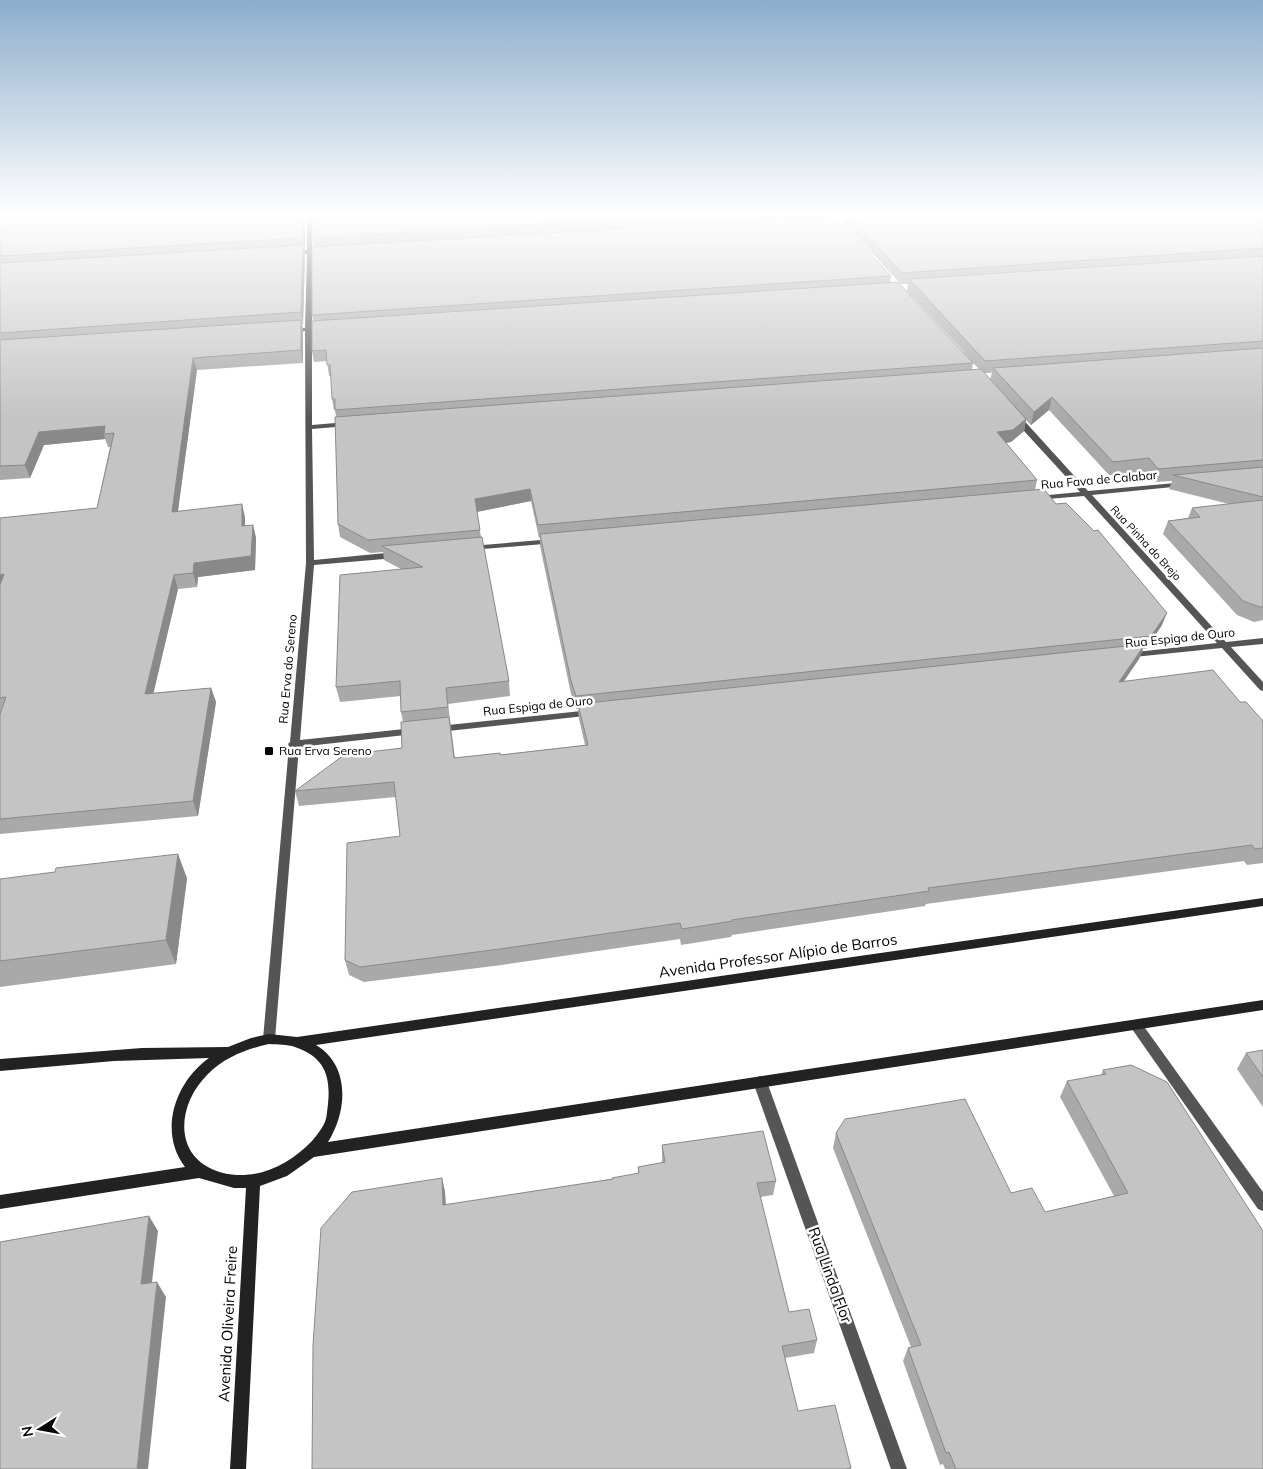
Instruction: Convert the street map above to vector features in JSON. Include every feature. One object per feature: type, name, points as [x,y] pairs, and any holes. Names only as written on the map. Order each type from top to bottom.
[{"type":"street","name":"Rua Erva do Sereno","points":[[269,1039],[310,563],[310,283]]},
{"type":"street","points":[[279,331],[329,328]]},
{"type":"street","name":"Rua Pinha do Brejo","points":[[1013,414],[1226,645],[1263,688]]},
{"type":"street","points":[[310,427],[360,423]]},
{"type":"street","name":"Rua Fava de Calabar","points":[[1028,498],[1188,483]]},
{"type":"street","points":[[458,549],[557,540]]},
{"type":"street","points":[[310,563],[409,554]]},
{"type":"street","name":"Rua Espiga de Ouro","points":[[1116,657],[1263,641]]},
{"type":"street","name":"Rua Espiga de Ouro","points":[[293,744],[600,712]]},
{"type":"street","name":"Avenida Professor Alípio de Barros","points":[[298,1042],[1263,902]]},
{"type":"street","points":[[313,1151],[1263,1006]]},
{"type":"street","points":[[1136,1025],[1263,1204]]},
{"type":"street","points":[[269,1039],[298,1042],[320,1053],[335,1073],[337,1093],[332,1125],[313,1151],[286,1170],[253,1181],[224,1180],[200,1171],[186,1158],[178,1140],[177,1122],[184,1095],[203,1070],[227,1052],[247,1043],[269,1039]]},
{"type":"street","points":[[0,1065],[116,1054],[173,1051],[227,1052]]},
{"type":"street","name":"Rua Linda Flor","points":[[760,1082],[899,1469]]},
{"type":"street","points":[[0,1202],[200,1171]]},
{"type":"street","name":"Avenida Oliveira Freire","points":[[238,1469],[253,1181]]},
{"type":"building","points":[[0,283],[302,283],[301,312],[0,333]]},
{"type":"building","points":[[312,283],[794,283],[312,315]]},
{"type":"building","points":[[899,283],[973,363],[335,410],[335,399],[332,399],[330,365],[327,365],[326,350],[312,351],[312,321]]},
{"type":"building","points":[[912,283],[1263,283],[1263,341],[985,361]]},
{"type":"building","points":[[301,320],[301,350],[193,358],[172,512],[242,504],[242,526],[253,525],[251,556],[194,563],[193,573],[174,575],[145,694],[211,688],[193,801],[0,819],[0,714],[6,697],[0,698],[0,585],[4,574],[0,575],[0,518],[97,508],[114,433],[104,434],[105,426],[39,432],[25,465],[0,466],[0,340]]},
{"type":"building","points":[[1263,348],[1263,460],[1158,469],[1149,458],[1113,462],[1052,397],[1034,412],[993,368]]},
{"type":"building","points":[[981,369],[1026,419],[1013,430],[997,432],[1037,480],[538,525],[530,489],[475,499],[480,530],[368,540],[338,524],[335,417]]},
{"type":"building","points":[[1263,467],[1263,497],[1173,475]]},
{"type":"building","points":[[1044,489],[1056,504],[1066,503],[1094,531],[1098,530],[1167,613],[1151,636],[576,696],[571,681],[540,534]]},
{"type":"building","points":[[1263,500],[1263,607],[1260,607],[1243,601],[1168,521],[1200,517],[1192,508]]},
{"type":"building","points":[[482,537],[509,681],[446,688],[448,707],[401,712],[400,681],[336,687],[340,575],[423,567],[382,546]]},
{"type":"building","points":[[1145,644],[1119,682],[1213,670],[1240,702],[1246,702],[1263,721],[1263,848],[1255,849],[1252,845],[928,888],[929,891],[682,929],[680,923],[360,967],[345,960],[347,843],[400,836],[394,782],[295,791],[344,755],[402,748],[401,722],[449,717],[454,758],[500,753],[500,755],[588,745],[578,704]]},
{"type":"building","points":[[178,854],[166,940],[0,961],[0,879],[55,872],[56,868]]},
{"type":"building","points":[[1263,1050],[1263,1077],[1246,1053]]},
{"type":"building","points":[[1131,1065],[1167,1082],[1263,1231],[1263,1469],[956,1469],[949,1452],[946,1453],[908,1348],[921,1345],[836,1133],[845,1119],[965,1099],[1011,1193],[1032,1188],[1045,1212],[1128,1193],[1067,1081],[1106,1074],[1103,1070]]},
{"type":"building","points":[[763,1131],[776,1181],[757,1183],[789,1312],[809,1309],[817,1340],[782,1346],[798,1411],[835,1405],[851,1468],[312,1469],[313,1345],[321,1228],[352,1192],[442,1178],[443,1205],[613,1179],[639,1173],[638,1167],[665,1162],[662,1145]]},
{"type":"building","points":[[149,1216],[141,1284],[157,1282],[137,1469],[0,1469],[0,1242]]},
{"type":"place","name":"Rua Erva Sereno","points":[[269,751]]}]
